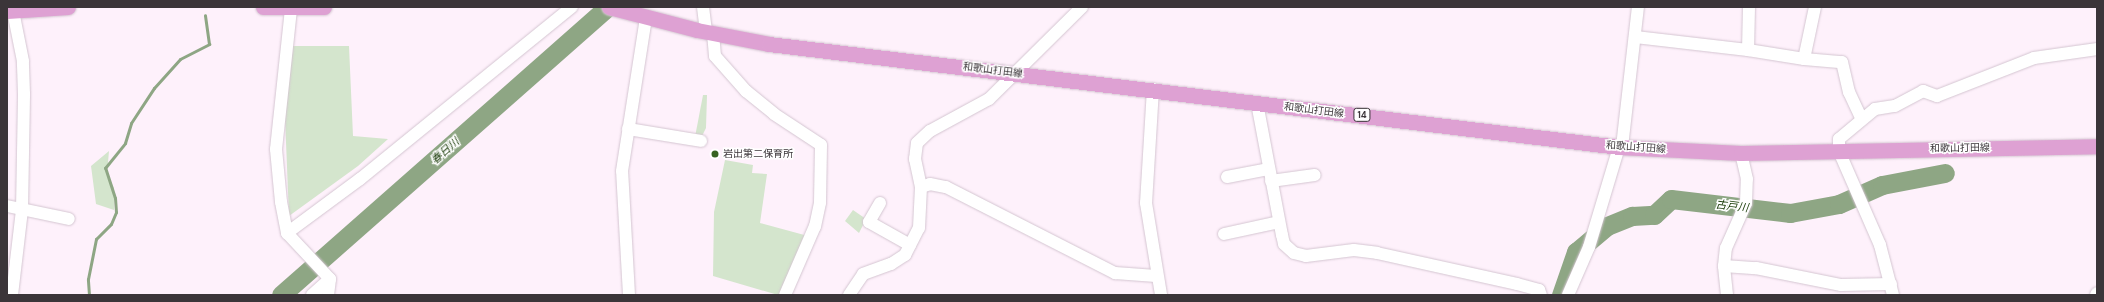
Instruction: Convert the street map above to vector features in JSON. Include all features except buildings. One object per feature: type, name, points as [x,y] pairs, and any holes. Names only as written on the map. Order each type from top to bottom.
[{"type":"main road","points":[[10,11],[68,7]]},
{"type":"main road","points":[[263,7],[291,9],[324,7]]},
{"type":"main road","name":"和歌山打田線","points":[[609,7],[710,33],[769,44],[1018,72],[1257,103],[1621,147],[1741,153],[2097,146]]},
{"type":"street","points":[[291,237],[572,7]]},
{"type":"street","points":[[703,7],[715,56],[746,91],[774,114],[821,145],[820,203],[815,226],[786,295]]},
{"type":"street","points":[[849,295],[863,274],[891,264],[905,255],[919,228],[921,187],[915,158],[917,144],[930,131],[989,99],[1018,72],[1036,50],[1082,7]]},
{"type":"street","points":[[1568,295],[1589,247],[1621,147],[1638,7]]},
{"type":"street","points":[[1748,50],[1749,7]]},
{"type":"street","points":[[1804,59],[1815,7]]},
{"type":"street","points":[[291,9],[276,148],[291,237],[327,275],[328,295]]},
{"type":"street","points":[[10,11],[23,61],[22,210],[12,295]]},
{"type":"street","points":[[630,295],[622,171],[628,129],[639,15]]},
{"type":"street","points":[[1635,37],[1748,50],[1804,59],[1842,62],[1849,92],[1861,118]]},
{"type":"street","points":[[1724,266],[1756,268],[1841,285],[1892,290],[1861,196],[1839,151],[1839,139],[1861,118],[1875,109],[1895,106],[1923,91],[1937,96],[2034,58],[2097,50]]},
{"type":"street","points":[[1153,89],[1146,202],[1156,276],[1161,295]]},
{"type":"street","points":[[1257,103],[1284,244],[1294,253],[1306,256],[1354,250],[1377,253],[1517,284],[1539,290],[1541,295]]},
{"type":"street","points":[[628,129],[700,140]]},
{"type":"street","points":[[1727,295],[1724,266],[1726,248],[1746,203],[1747,179],[1741,153]]},
{"type":"street","points":[[1227,177],[1269,169]]},
{"type":"street","points":[[1271,181],[1315,176]]},
{"type":"street","points":[[921,187],[930,184],[946,187],[1114,273],[1156,276]]},
{"type":"street","points":[[880,203],[869,222],[910,245]]},
{"type":"street","points":[[7,206],[69,219]]},
{"type":"street","points":[[1224,234],[1279,222]]},
{"type":"street","points":[[312,295],[327,275]]},
{"type":"green space","points":[[293,46],[349,46],[353,136],[388,139],[358,166],[289,216],[285,118]]},
{"type":"green space","points":[[703,95],[707,95],[706,128],[701,138],[695,137]]},
{"type":"green space","points":[[109,151],[107,174],[114,188],[114,210],[96,204],[91,166]]},
{"type":"green space","points":[[725,160],[753,165],[752,173],[767,174],[760,223],[808,236],[788,284],[778,295],[713,276],[714,212]]},
{"type":"green space","points":[[853,210],[866,219],[859,233],[845,221]]},
{"type":"waterway","name":"春日川","points":[[281,295],[608,7]]},
{"type":"waterway","points":[[89,295],[88,279],[96,239],[111,224],[116,212],[115,198],[105,168],[125,143],[131,123],[154,88],[180,59],[209,44],[205,15]]},
{"type":"waterway","name":"古戸川","points":[[1561,295],[1576,252],[1607,226],[1632,216],[1654,215],[1671,199],[1790,213],[1839,204],[1882,185],[1945,173]]},
{"type":"place","name":"岩出第二保育所","points":[[715,154]]}]
